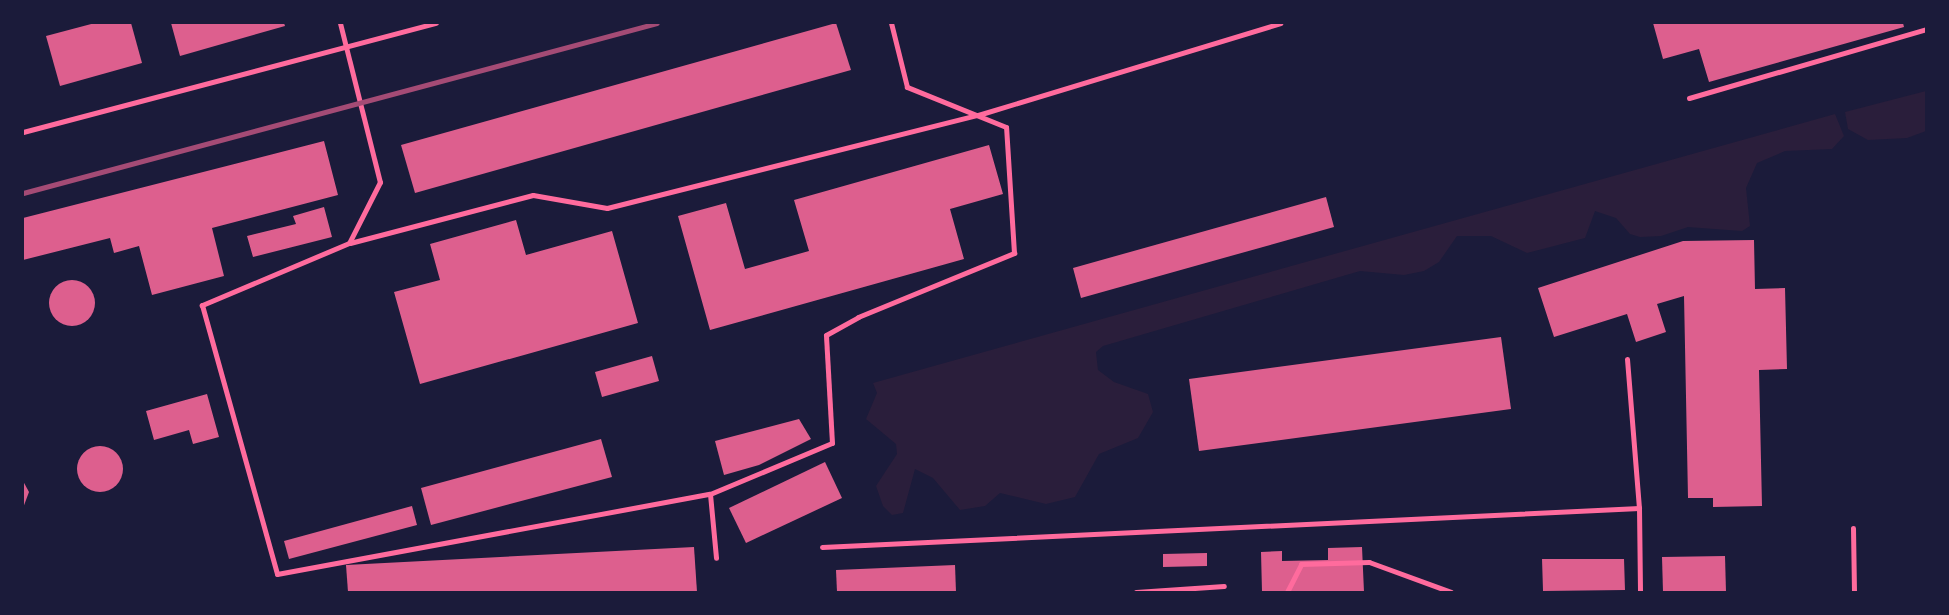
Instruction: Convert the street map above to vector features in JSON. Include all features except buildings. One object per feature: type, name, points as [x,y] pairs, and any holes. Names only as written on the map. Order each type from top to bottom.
[{"type":"lane","points":[[340,23],[380,183],[349,243]]},
{"type":"lane","points":[[23,132],[346,44],[436,23]]},
{"type":"lane","points":[[891,23],[907,87],[978,115],[1006,127],[1014,253],[858,317],[826,335],[832,443],[710,494],[277,574],[202,305],[349,243],[533,195],[607,208],[978,115],[1280,23]]},
{"type":"lane","points":[[1689,98],[1926,29]]},
{"type":"lane","points":[[1627,359],[1639,508],[1640,592]]},
{"type":"lane","points":[[710,494],[716,558]]},
{"type":"lane","points":[[822,547],[1639,508]]},
{"type":"lane","points":[[1853,528],[1854,592]]},
{"type":"lane","points":[[1287,592],[1301,564],[1369,562],[1451,592]]},
{"type":"lane","points":[[1136,592],[1224,586]]},
{"type":"shaded area","points":[[1926,91],[1926,131],[1907,138],[1868,140],[1848,129],[1845,112]]},
{"type":"shaded area","points":[[1835,114],[1844,136],[1832,149],[1785,151],[1757,163],[1746,188],[1750,226],[1742,231],[1688,227],[1661,236],[1640,237],[1630,234],[1616,218],[1595,211],[1585,238],[1527,253],[1491,236],[1457,236],[1439,262],[1424,271],[1404,275],[1360,271],[1103,346],[1096,352],[1098,370],[1114,382],[1148,394],[1153,412],[1138,438],[1099,454],[1075,497],[1046,504],[1000,493],[985,506],[960,510],[933,478],[915,469],[903,513],[892,515],[883,506],[876,486],[897,454],[896,444],[866,419],[877,393],[873,383]]},
{"type":"railway","points":[[23,193],[657,23]]}]
